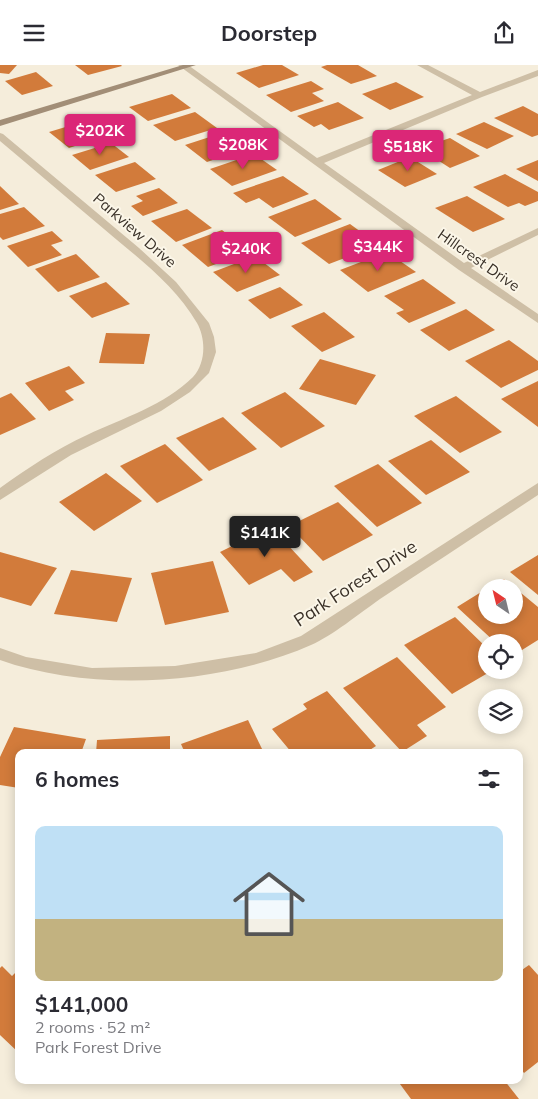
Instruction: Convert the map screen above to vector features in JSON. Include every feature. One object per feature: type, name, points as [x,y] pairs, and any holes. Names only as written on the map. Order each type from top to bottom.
[{"type":"street","points":[[421,65],[479,95]]},
{"type":"street","points":[[0,123],[186,66]]},
{"type":"street","name":"Hillcrest Drive","points":[[186,66],[463,268],[538,319]]},
{"type":"street","points":[[317,162],[479,95],[538,73]]},
{"type":"street","name":"Parkview Drive","points":[[0,136],[151,264],[176,289],[204,324],[210,347],[206,369],[198,379],[177,394],[151,410],[76,446],[30,473],[0,495]]},
{"type":"street","points":[[463,268],[538,231]]},
{"type":"street","name":"Park Forest Drive","points":[[0,654],[26,663],[92,674],[175,672],[256,659],[307,641],[538,488]]},
{"type":"building","points":[[0,65],[17,65],[9,74],[0,73]]},
{"type":"building","points":[[75,65],[121,65],[122,66],[88,75]]},
{"type":"building","points":[[263,65],[282,65],[299,75],[259,88],[236,73]]},
{"type":"building","points":[[327,65],[358,65],[377,76],[351,84],[321,67]]},
{"type":"building","points":[[36,72],[53,86],[22,95],[5,81]]},
{"type":"building","points":[[311,81],[324,89],[312,93],[324,101],[291,112],[266,95]]},
{"type":"building","points":[[396,82],[424,97],[390,110],[362,94]]},
{"type":"building","points":[[172,94],[191,108],[148,121],[129,107]]},
{"type":"building","points":[[338,102],[364,118],[329,130],[321,124],[314,127],[297,116]]},
{"type":"building","points":[[523,106],[538,114],[538,135],[532,137],[494,118]]},
{"type":"building","points":[[195,112],[217,128],[175,141],[153,125]]},
{"type":"building","points":[[82,122],[102,137],[69,148],[49,132]]},
{"type":"building","points":[[484,122],[514,136],[487,149],[456,134]]},
{"type":"building","points":[[225,132],[248,148],[207,162],[185,145]]},
{"type":"building","points":[[450,138],[480,156],[450,168],[425,152],[440,146],[435,143]]},
{"type":"building","points":[[111,143],[129,157],[90,170],[72,155]]},
{"type":"building","points":[[254,154],[277,170],[232,186],[210,169]]},
{"type":"building","points":[[410,157],[437,174],[405,187],[378,170]]},
{"type":"building","points":[[538,160],[538,181],[516,169]]},
{"type":"building","points":[[135,162],[156,179],[116,192],[95,175]]},
{"type":"building","points":[[505,174],[538,192],[538,201],[525,206],[519,203],[508,207],[473,187]]},
{"type":"building","points":[[283,176],[309,194],[273,208],[259,198],[246,203],[233,193]]},
{"type":"building","points":[[0,186],[19,204],[0,210]]},
{"type":"building","points":[[159,188],[178,203],[143,216],[131,206],[143,201],[136,196]]},
{"type":"building","points":[[467,196],[505,219],[473,232],[435,208]]},
{"type":"building","points":[[315,199],[342,219],[295,237],[268,217]]},
{"type":"building","points":[[24,207],[45,226],[3,240],[0,237],[0,214]]},
{"type":"building","points":[[187,209],[212,228],[176,242],[151,221]]},
{"type":"building","points":[[350,224],[379,245],[329,264],[301,243]]},
{"type":"building","points":[[222,230],[249,252],[208,267],[182,245]]},
{"type":"building","points":[[52,231],[63,241],[51,245],[62,255],[28,267],[7,246]]},
{"type":"building","points":[[387,252],[416,272],[368,292],[340,270]]},
{"type":"building","points":[[76,254],[100,277],[58,292],[35,269]]},
{"type":"building","points":[[255,256],[280,275],[237,292],[213,272]]},
{"type":"building","points":[[423,279],[456,303],[409,323],[396,313],[404,310],[384,296]]},
{"type":"building","points":[[106,282],[130,304],[92,318],[69,296]]},
{"type":"building","points":[[280,287],[303,305],[270,319],[248,300]]},
{"type":"building","points":[[466,309],[495,330],[449,351],[420,330]]},
{"type":"building","points":[[324,312],[355,337],[322,352],[291,326]]},
{"type":"building","points":[[106,333],[150,334],[144,364],[99,363]]},
{"type":"building","points":[[509,340],[538,361],[538,370],[501,388],[465,361]]},
{"type":"building","points":[[320,359],[376,375],[356,405],[299,389]]},
{"type":"building","points":[[69,366],[85,383],[65,391],[74,400],[49,411],[25,383]]},
{"type":"building","points":[[538,381],[538,427],[501,399]]},
{"type":"building","points":[[285,392],[325,426],[281,448],[241,413]]},
{"type":"building","points":[[11,393],[36,419],[0,435],[0,398]]},
{"type":"building","points":[[456,396],[502,432],[460,453],[414,416]]},
{"type":"building","points":[[223,417],[257,449],[209,471],[176,438]]},
{"type":"building","points":[[431,440],[470,472],[426,495],[388,461]]},
{"type":"building","points":[[165,444],[203,480],[157,503],[120,466]]},
{"type":"building","points":[[378,464],[422,503],[377,527],[334,486]]},
{"type":"building","points":[[106,473],[142,501],[94,531],[59,502]]},
{"type":"building","points":[[338,502],[373,535],[323,561],[289,526]]},
{"type":"building","points":[[271,527],[313,572],[294,582],[281,569],[249,585],[220,552]]},
{"type":"building","points":[[0,552],[57,568],[31,606],[0,597]]},
{"type":"building","points":[[538,555],[538,595],[523,583],[523,579],[519,579],[510,572]]},
{"type":"building","points":[[213,561],[229,612],[165,625],[151,573]]},
{"type":"building","points":[[71,570],[132,578],[117,622],[54,614]]},
{"type":"building","points":[[478,594],[478,624],[523,624],[523,594],[538,607],[538,640],[523,649],[523,634],[486,634],[457,607]]},
{"type":"building","points":[[455,617],[478,639],[478,679],[452,694],[404,645]]},
{"type":"building","points":[[397,657],[446,707],[417,725],[427,736],[407,749],[399,749],[343,688]]},
{"type":"building","points":[[327,691],[376,746],[371,749],[289,749],[272,729],[307,709],[303,704]]},
{"type":"building","points":[[248,720],[262,749],[183,749],[181,744]]},
{"type":"building","points":[[14,727],[86,739],[82,749],[15,749],[15,787],[0,785],[0,757]]},
{"type":"building","points":[[170,736],[170,749],[96,749],[97,740]]},
{"type":"building","points":[[529,965],[538,975],[538,1062],[524,1073],[523,1072],[523,969]]},
{"type":"building","points":[[2,966],[12,976],[15,973],[15,1049],[0,1035],[0,968]]},
{"type":"building","points":[[400,1084],[507,1084],[519,1099],[411,1099]]}]
